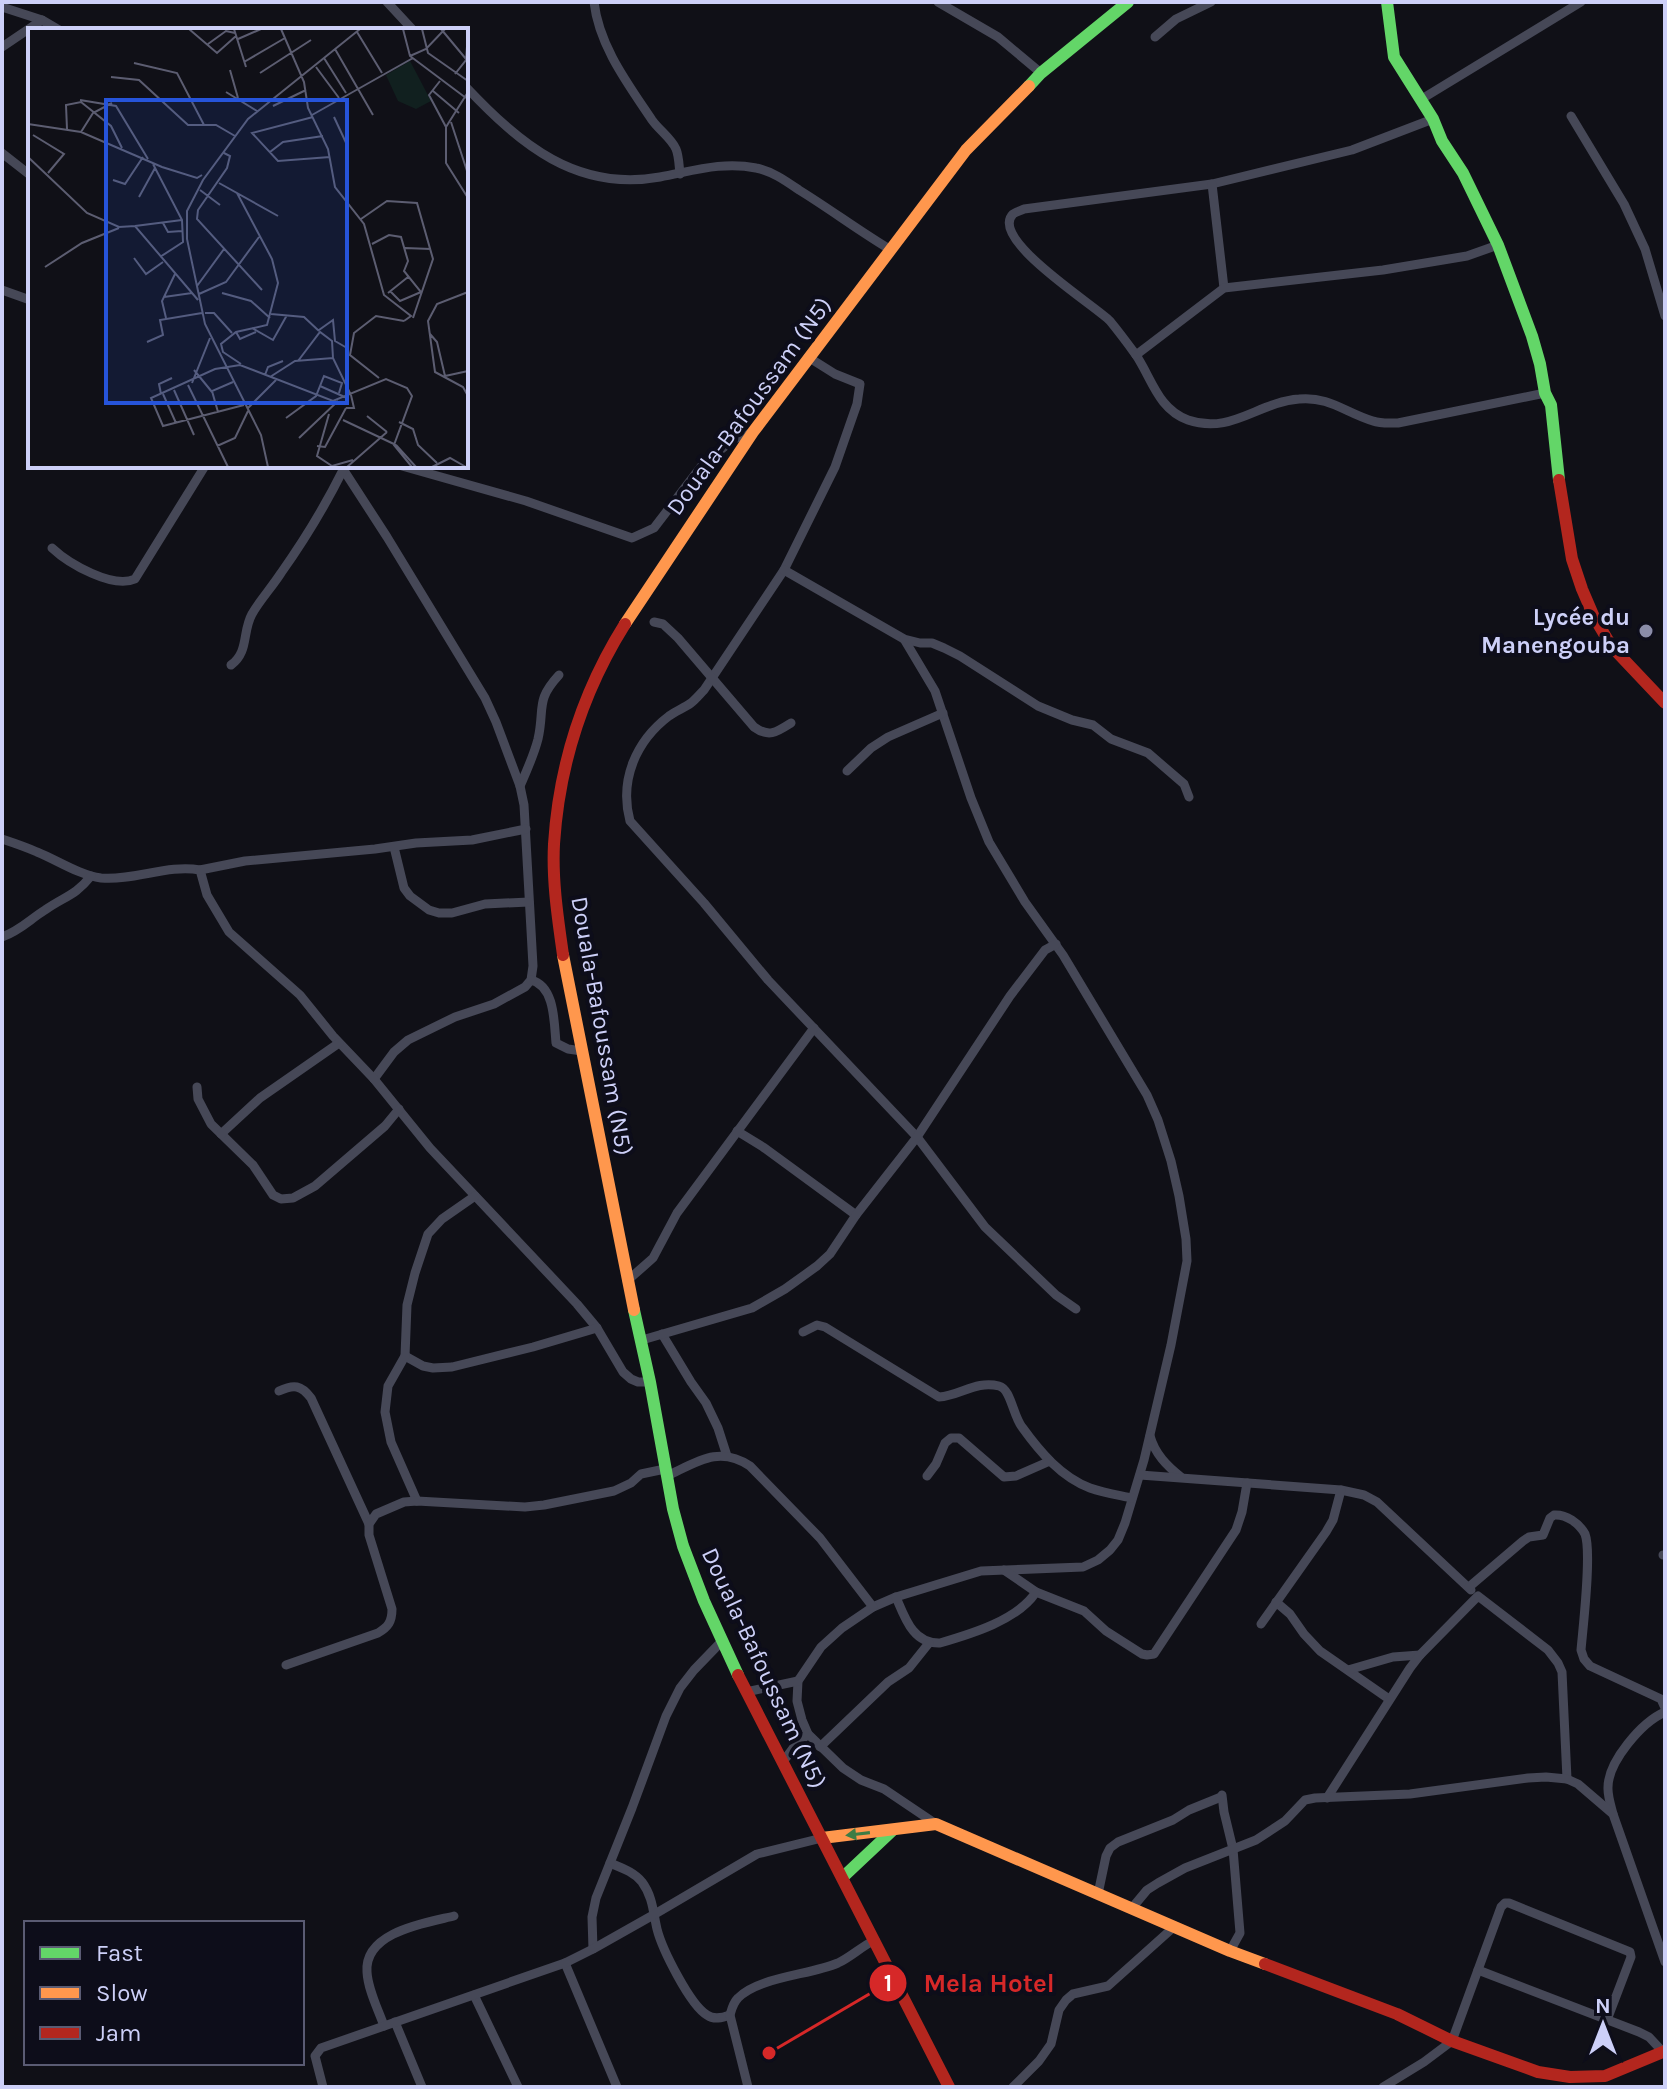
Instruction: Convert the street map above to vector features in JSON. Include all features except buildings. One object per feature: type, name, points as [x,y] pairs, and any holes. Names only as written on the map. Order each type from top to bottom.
[{"type":"main road","name":"Douala-Bafoussam (N5)","points":[[949,2087],[746,1692],[704,1601],[683,1546],[563,959],[554,847],[564,767],[579,717],[609,650],[753,432],[966,150],[1041,73],[1128,2]]},
{"type":"main road","points":[[1387,2],[1394,57],[1463,173],[1498,245],[1532,336],[1545,393],[1551,405],[1567,535],[1584,596],[1611,645],[1665,703]]},
{"type":"main road","points":[[822,1838],[936,1824],[1230,1951],[1397,2014],[1452,2041],[1538,2072],[1604,2082],[1664,2051]]},
{"type":"main road","points":[[843,1877],[893,1830]]},
{"type":"street","points":[[387,2],[411,28]]},
{"type":"street","points":[[594,2],[596,20],[622,73],[654,123],[677,149],[680,174]]},
{"type":"street","points":[[938,2],[998,37],[1041,73]]},
{"type":"street","points":[[1155,37],[1176,19],[1211,2]]},
{"type":"street","points":[[1420,100],[1581,2]]},
{"type":"street","points":[[2,7],[42,20],[56,28]]},
{"type":"street","points":[[30,28],[42,20]]},
{"type":"street","points":[[2,47],[28,29]]},
{"type":"street","points":[[468,89],[519,139],[566,168],[598,177],[632,179],[680,174],[708,166],[759,168],[779,177],[891,250]]},
{"type":"street","points":[[1571,116],[1624,204],[1645,249],[1665,316]]},
{"type":"street","points":[[1433,119],[1352,150],[1212,184],[1024,209],[1014,214],[1010,225],[1013,236],[1035,263],[1111,322],[1136,355],[1162,403],[1186,419],[1212,425],[1226,423],[1276,403],[1314,398],[1334,403],[1373,421],[1398,423],[1545,393]]},
{"type":"street","points":[[2,153],[28,173]]},
{"type":"street","points":[[1212,184],[1224,288]]},
{"type":"street","points":[[1136,355],[1224,288],[1383,270],[1467,256],[1498,245]]},
{"type":"street","points":[[2,290],[28,299]]},
{"type":"street","points":[[808,357],[835,374],[860,384],[857,404],[835,467],[784,570],[704,690],[656,728],[634,757],[625,804],[630,821],[768,980],[917,1137],[985,1227],[1056,1295],[1076,1309]]},
{"type":"street","points":[[409,468],[526,501],[632,538],[654,528],[703,464],[734,439],[753,432]]},
{"type":"street","points":[[52,548],[74,565],[101,577],[126,583],[135,579],[204,468]]},
{"type":"street","points":[[231,665],[242,653],[252,614],[283,572],[342,468],[485,698],[520,786],[526,829],[533,966],[531,980],[525,987],[494,1004],[455,1017],[408,1040],[394,1052],[374,1079]]},
{"type":"street","points":[[784,570],[904,639],[944,648],[1038,706],[1093,725],[1111,739],[1148,753],[1184,784],[1189,797]]},
{"type":"street","points":[[654,622],[663,624],[678,638],[762,733],[781,730],[791,723]]},
{"type":"street","points":[[904,639],[935,691],[989,842],[1025,902],[1056,944],[1147,1095],[1171,1161],[1186,1239],[1187,1261],[1140,1475],[1118,1540],[1110,1550],[1083,1567],[1002,1569],[961,1575],[896,1597],[873,1607],[842,1628],[821,1647],[798,1681],[797,1701],[808,1734],[820,1747],[861,1780],[884,1789],[936,1824]]},
{"type":"street","points":[[520,786],[539,735],[544,695],[559,675]]},
{"type":"street","points":[[847,771],[888,737],[943,713]]},
{"type":"street","points":[[2,839],[101,878],[190,868],[200,870],[245,861],[416,843],[472,840],[526,829]]},
{"type":"street","points":[[394,847],[404,888],[429,910],[452,913],[485,904],[529,902]]},
{"type":"street","points":[[200,870],[207,895],[229,932],[300,995],[430,1148],[577,1304],[597,1328],[623,1372],[638,1382],[650,1382]]},
{"type":"street","points":[[2,937],[21,929],[46,909],[72,895],[91,876]]},
{"type":"street","points":[[642,1340],[752,1308],[785,1289],[830,1254],[856,1215],[917,1137],[1010,996],[1045,950],[1056,944]]},
{"type":"street","points":[[531,980],[547,992],[556,1043],[583,1051]]},
{"type":"street","points":[[627,1281],[653,1258],[677,1213],[814,1028]]},
{"type":"street","points":[[221,1134],[271,1090],[339,1043]]},
{"type":"street","points":[[197,1087],[203,1110],[211,1124],[253,1165],[273,1195],[281,1199],[293,1198],[315,1186],[385,1126],[399,1109]]},
{"type":"street","points":[[737,1131],[856,1215]]},
{"type":"street","points":[[417,1501],[391,1442],[386,1422],[388,1386],[405,1356],[407,1305],[428,1234],[442,1219],[475,1196]]},
{"type":"street","points":[[803,1332],[817,1325],[825,1327],[939,1397],[949,1397],[966,1388],[1002,1387],[1009,1396],[1020,1426],[1050,1461],[1075,1481],[1090,1488],[1132,1498]]},
{"type":"street","points":[[405,1356],[423,1366],[452,1367],[597,1328]]},
{"type":"street","points":[[662,1334],[706,1403],[727,1456]]},
{"type":"street","points":[[279,1391],[297,1385],[311,1398],[369,1524],[373,1550],[392,1609],[392,1619],[378,1633],[286,1665]]},
{"type":"street","points":[[1150,1436],[1163,1461],[1182,1478]]},
{"type":"street","points":[[927,1476],[945,1443],[951,1438],[959,1438],[1004,1477],[1016,1476],[1050,1461]]},
{"type":"street","points":[[369,1524],[376,1514],[392,1506],[417,1501],[525,1507],[544,1505],[614,1491],[641,1474],[666,1472],[707,1457],[736,1457],[750,1466],[820,1538],[873,1607]]},
{"type":"street","points":[[1140,1475],[1341,1490],[1364,1495],[1377,1502],[1478,1596],[1548,1650],[1558,1663],[1562,1672],[1567,1779]]},
{"type":"street","points":[[1002,1569],[1036,1592],[1084,1611],[1106,1631],[1142,1654],[1154,1654],[1236,1530],[1247,1483]]},
{"type":"street","points":[[1261,1624],[1326,1532],[1333,1520],[1341,1490]]},
{"type":"street","points":[[1469,1587],[1523,1541],[1543,1535],[1554,1515],[1564,1516],[1582,1530],[1588,1547],[1581,1650],[1584,1659],[1590,1666],[1661,1699],[1665,1710],[1629,1743],[1617,1759],[1607,1786],[1613,1814],[1665,1962]]},
{"type":"street","points":[[896,1597],[911,1628],[920,1639],[929,1643],[951,1640],[1008,1617],[1025,1606],[1036,1592]]},
{"type":"street","points":[[1327,1798],[1420,1655],[1478,1596]]},
{"type":"street","points":[[1276,1602],[1290,1614],[1310,1642],[1389,1699]]},
{"type":"street","points":[[593,1949],[592,1917],[596,1898],[673,1702],[694,1670],[722,1641]]},
{"type":"street","points":[[820,1747],[888,1682],[909,1668],[929,1643]]},
{"type":"street","points":[[1348,1670],[1393,1657],[1420,1655]]},
{"type":"street","points":[[746,1692],[798,1681]]},
{"type":"street","points":[[782,1763],[808,1734]]},
{"type":"street","points":[[1132,1908],[1147,1890],[1170,1876],[1271,1831],[1305,1800],[1410,1794],[1528,1778],[1567,1779],[1578,1784],[1613,1814]]},
{"type":"street","points":[[1098,1894],[1110,1848],[1222,1794],[1233,1849],[1240,1933],[1230,1951]]},
{"type":"street","points":[[323,2087],[315,2056],[317,2051],[565,1963],[757,1854],[822,1838]]},
{"type":"street","points":[[610,1863],[634,1874],[643,1883],[652,1900],[657,1929],[666,1952],[694,2003],[710,2017],[730,2015]]},
{"type":"street","points":[[1383,2087],[1452,2041],[1505,1903],[1630,1952],[1631,1957],[1607,2020]]},
{"type":"street","points":[[384,2026],[369,1980],[369,1957],[380,1941],[411,1926],[454,1916]]},
{"type":"street","points":[[1013,2087],[1051,2044],[1059,2010],[1066,2000],[1073,1994],[1108,1986],[1175,1926]]},
{"type":"street","points":[[748,2087],[730,2015],[739,1996],[753,1987],[840,1962],[875,1940]]},
{"type":"street","points":[[565,1963],[617,2087]]},
{"type":"street","points":[[1478,1970],[1649,2037],[1664,2051]]},
{"type":"street","points":[[474,1995],[518,2087]]},
{"type":"street","points":[[395,2022],[422,2087]]},
{"type":"traffic: fast","points":[[1029,86],[1128,2]]},
{"type":"traffic: fast","points":[[1387,2],[1394,57],[1463,173],[1498,245],[1532,336],[1545,393],[1551,405],[1559,480]]},
{"type":"traffic: fast","points":[[634,1310],[683,1546],[738,1675]]},
{"type":"traffic: fast","points":[[843,1877],[893,1830]]},
{"type":"traffic: slow","points":[[625,624],[753,432],[966,150],[1029,86]]},
{"type":"traffic: slow","points":[[563,955],[634,1310]]},
{"type":"traffic: slow","points":[[822,1838],[936,1824],[1265,1964]]},
{"type":"traffic: jam","points":[[1559,480],[1572,559],[1594,617],[1612,647],[1665,703]]},
{"type":"traffic: jam","points":[[563,955],[554,858],[561,786],[585,702],[625,624]]},
{"type":"traffic: jam","points":[[738,1675],[949,2087]]},
{"type":"traffic: jam","points":[[1265,1964],[1397,2014],[1452,2041],[1538,2072],[1570,2077],[1605,2076],[1665,2051]]},
{"type":"place","name":"Lycée du Manengouba","points":[[1646,631]]},
{"type":"place","name":"Mela Hotel","points":[[769,2053]]}]
